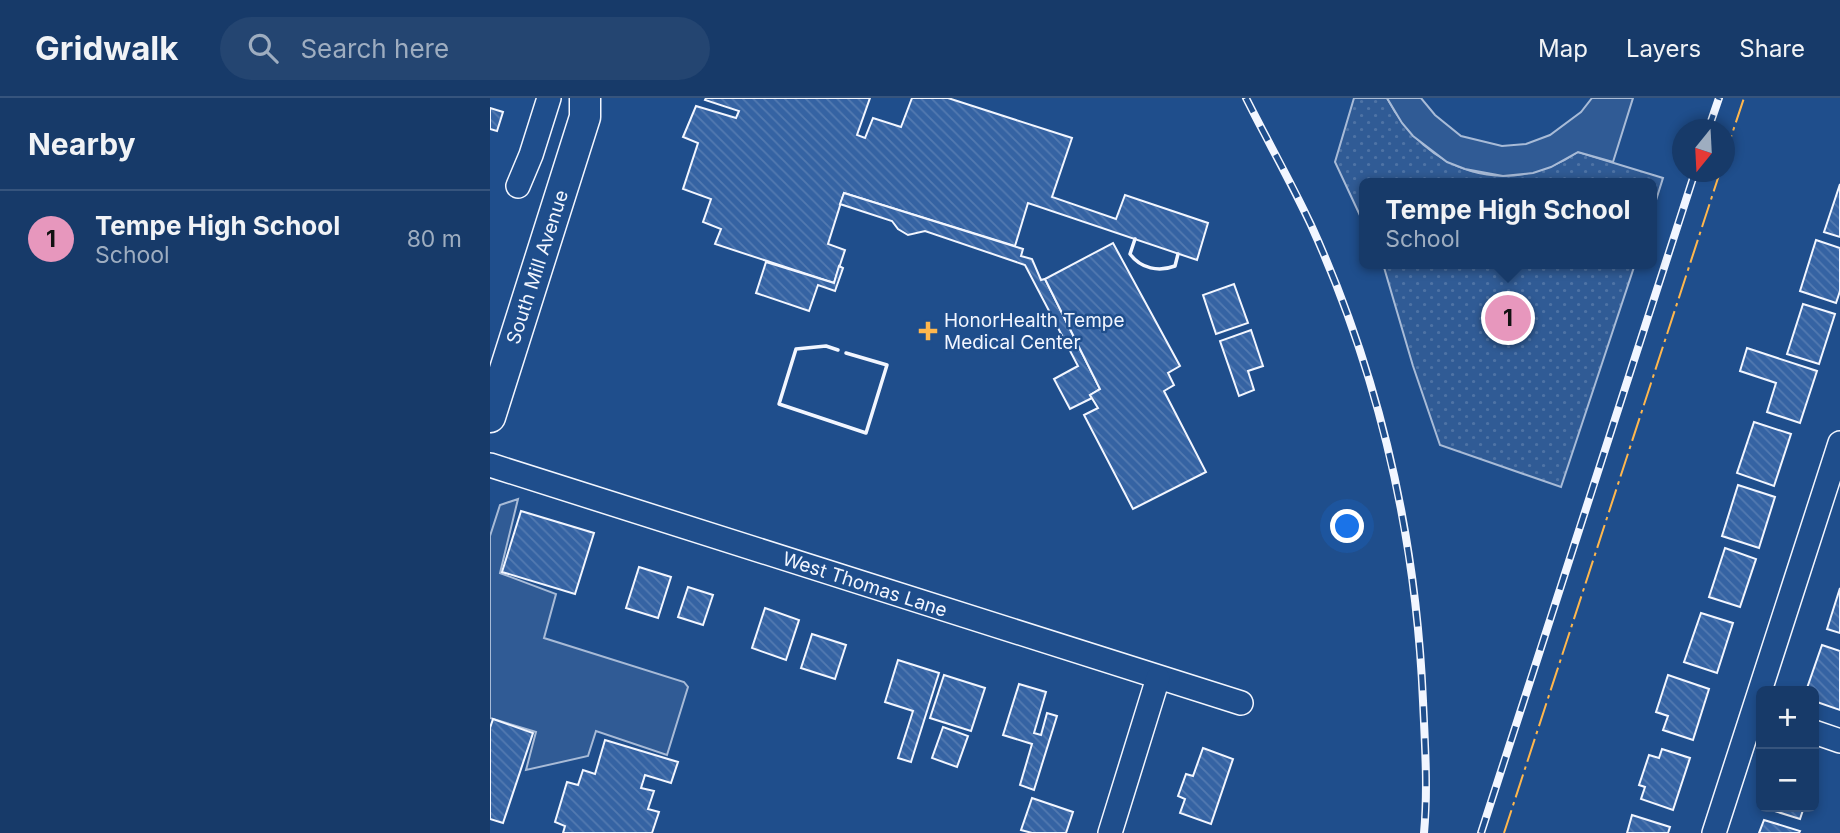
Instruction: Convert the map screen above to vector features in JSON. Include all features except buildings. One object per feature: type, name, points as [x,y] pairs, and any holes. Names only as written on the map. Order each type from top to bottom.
[{"type":"main road","name":"South Mill Avenue","points":[[490,417],[590,104]]},
{"type":"street","points":[[518,186],[531,155],[548,98]]},
{"type":"street","points":[[1766,686],[1840,443]]},
{"type":"street","name":"West Thomas Lane","points":[[490,465],[1241,703]]},
{"type":"street","points":[[1110,833],[1158,678]]},
{"type":"street","points":[[1714,833],[1756,717]]},
{"type":"street","points":[[1819,734],[1840,741]]},
{"type":"shaded area","points":[[1354,98],[1387,98],[1403,124],[1423,144],[1446,160],[1470,171],[1496,176],[1523,174],[1551,166],[1578,152],[1663,178],[1657,197],[1657,178],[1359,178],[1359,213],[1335,162]]},
{"type":"shaded area","points":[[1387,98],[1421,98],[1435,115],[1461,136],[1502,146],[1526,144],[1550,135],[1581,112],[1592,98],[1633,98],[1613,162],[1578,152],[1551,167],[1533,173],[1503,176],[1465,169],[1447,162],[1413,136]]},
{"type":"shaded area","points":[[1384,269],[1633,269],[1561,487],[1440,445]]},
{"type":"shaded area","points":[[518,499],[500,573],[556,594],[544,638],[684,682],[688,687],[667,755],[596,731],[588,756],[526,770],[536,732],[490,718],[490,536],[500,505]]},
{"type":"railway","points":[[1246,98],[1311,225],[1335,282],[1356,340],[1390,458],[1412,579],[1419,640],[1426,767],[1424,833]]},
{"type":"railway","points":[[1712,119],[1719,98]]},
{"type":"railway","points":[[1481,833],[1692,182]]},
{"type":"wall","points":[[1135,239],[1130,254],[1145,266],[1157,269],[1175,266],[1178,254]]},
{"type":"wall","points":[[838,350],[826,346],[796,349],[779,404],[866,433],[887,365],[846,353]]},
{"type":"power","points":[[1735,125],[1744,98]]},
{"type":"power","points":[[1504,833],[1717,182]]},
{"type":"place","name":"Tempe High School","points":[[1508,318]]},
{"type":"place","name":"HonorHealth Tempe Medical Center","points":[[928,331]]}]
